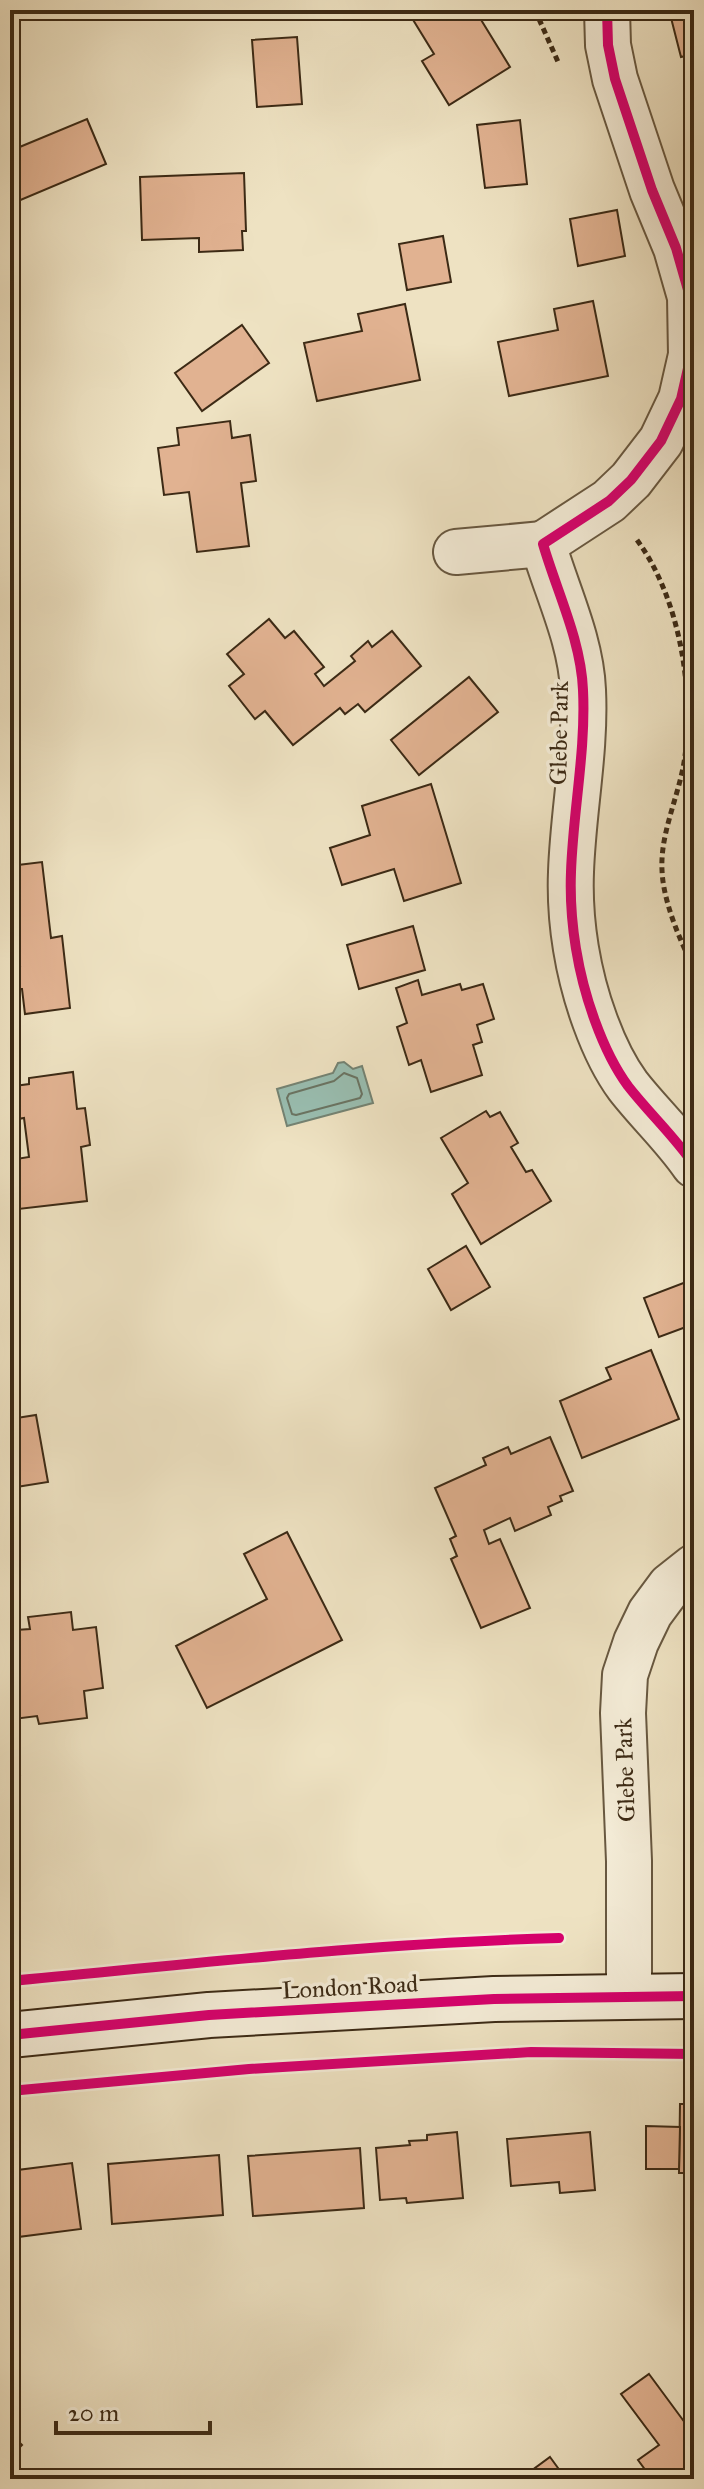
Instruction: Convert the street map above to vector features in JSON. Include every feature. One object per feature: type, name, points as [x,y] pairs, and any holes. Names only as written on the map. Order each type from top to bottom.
[{"type":"street","points":[[456,552],[543,544],[609,501],[622,490],[661,441],[681,399],[691,355],[690,297],[676,248],[652,190],[615,79],[608,45],[607,10]]},
{"type":"street","name":"Glebe Park","points":[[543,544],[573,634],[583,688],[583,744],[571,872],[573,920],[580,968],[594,1020],[614,1063],[626,1083],[694,1165]]},
{"type":"street","name":"Glebe Park","points":[[629,1996],[629,1861],[623,1713],[625,1675],[650,1613],[670,1586],[694,1567]]},
{"type":"street","name":"London Road","points":[[10,2035],[209,2015],[494,1999],[694,1996]]},
{"type":"path","points":[[609,501],[655,568],[667,593],[681,649],[688,713],[685,757],[661,866],[663,887],[694,968]]},
{"type":"water","points":[[344,1062],[353,1069],[362,1066],[373,1103],[287,1126],[277,1089],[333,1073],[338,1063]]},
{"type":"building","points":[[407,10],[475,10],[510,67],[449,105],[422,61],[434,54]]},
{"type":"building","points":[[669,10],[694,10],[694,54],[681,57]]},
{"type":"building","points":[[297,37],[302,104],[257,107],[252,40]]},
{"type":"building","points":[[87,119],[106,164],[11,204],[10,151]]},
{"type":"building","points":[[520,120],[527,184],[485,188],[477,125]]},
{"type":"building","points":[[244,173],[246,231],[242,231],[243,250],[199,252],[199,238],[142,240],[140,177]]},
{"type":"building","points":[[617,210],[625,256],[578,266],[570,219]]},
{"type":"building","points":[[443,236],[451,282],[407,290],[399,244]]},
{"type":"building","points":[[593,301],[608,376],[509,396],[498,342],[558,330],[554,309]]},
{"type":"building","points":[[405,304],[420,380],[317,401],[304,343],[362,331],[358,314]]},
{"type":"building","points":[[242,325],[269,363],[202,411],[175,373]]},
{"type":"building","points":[[230,421],[232,438],[250,435],[256,481],[241,483],[249,546],[197,552],[189,492],[164,495],[158,448],[179,445],[177,428]]},
{"type":"building","points":[[269,619],[285,638],[294,631],[324,667],[315,674],[324,686],[355,661],[351,656],[368,641],[372,647],[392,631],[421,666],[365,712],[358,704],[345,714],[340,708],[293,745],[265,711],[255,719],[229,686],[244,674],[227,654]]},
{"type":"building","points":[[469,677],[498,712],[419,775],[391,740]]},
{"type":"building","points":[[431,784],[461,883],[404,901],[394,869],[342,885],[330,848],[370,835],[362,806]]},
{"type":"building","points":[[42,862],[51,938],[62,936],[70,1008],[25,1014],[22,989],[16,989],[13,967],[20,966],[14,927],[10,927],[10,866]]},
{"type":"building","points":[[413,926],[425,970],[359,989],[347,945]]},
{"type":"building","points":[[418,980],[422,995],[460,984],[462,990],[483,984],[494,1019],[477,1025],[482,1042],[473,1045],[482,1075],[431,1092],[421,1060],[409,1065],[397,1027],[407,1023],[396,988]]},
{"type":"building","points":[[73,1072],[77,1109],[85,1108],[90,1145],[81,1147],[87,1201],[10,1210],[10,1160],[29,1157],[24,1118],[18,1119],[14,1086],[29,1084],[29,1078]]},
{"type":"building","points":[[486,1111],[490,1117],[500,1112],[518,1143],[511,1147],[526,1172],[532,1170],[551,1201],[481,1244],[452,1194],[468,1183],[441,1138]]},
{"type":"building","points":[[466,1246],[490,1287],[451,1310],[428,1269]]},
{"type":"building","points":[[694,1279],[694,1324],[659,1337],[644,1298]]},
{"type":"building","points":[[651,1350],[679,1419],[582,1458],[560,1401],[611,1379],[606,1368]]},
{"type":"building","points":[[36,1415],[48,1482],[10,1488],[10,1419]]},
{"type":"building","points":[[550,1437],[573,1491],[560,1496],[562,1501],[548,1507],[551,1515],[515,1531],[510,1518],[484,1530],[489,1544],[500,1539],[530,1608],[481,1628],[451,1559],[457,1556],[450,1539],[456,1536],[435,1488],[486,1465],[483,1458],[508,1447],[511,1454]]},
{"type":"building","points":[[287,1532],[342,1640],[207,1708],[176,1646],[267,1599],[244,1554]]},
{"type":"building","points":[[71,1612],[73,1630],[96,1627],[103,1688],[84,1691],[87,1718],[39,1724],[37,1716],[13,1719],[20,1775],[10,1776],[10,1622],[15,1622],[16,1630],[30,1629],[28,1617]]},
{"type":"building","points":[[680,2104],[694,2104],[694,2173],[679,2173]]},
{"type":"building","points":[[646,2126],[680,2127],[679,2169],[646,2169]]},
{"type":"building","points":[[457,2132],[463,2198],[407,2203],[406,2198],[380,2200],[376,2148],[410,2145],[409,2141],[427,2140],[427,2135]]},
{"type":"building","points":[[590,2132],[595,2190],[560,2193],[559,2182],[511,2186],[507,2139]]},
{"type":"building","points":[[360,2148],[364,2208],[253,2216],[248,2156]]},
{"type":"building","points":[[219,2155],[223,2215],[112,2224],[108,2164]]},
{"type":"building","points":[[72,2163],[81,2229],[10,2238],[10,2171]]},
{"type":"building","points":[[649,2374],[694,2435],[694,2468],[679,2479],[652,2479],[638,2460],[659,2445],[621,2394]]},
{"type":"building","points":[[10,2433],[22,2445],[10,2457]]},
{"type":"building","points":[[550,2457],[566,2479],[520,2479]]},
{"type":"cycle path","points":[[607,10],[608,45],[615,79],[652,190],[676,248],[690,297],[691,355],[681,399],[661,441],[631,480],[609,501],[543,544],[573,634],[583,690],[583,736],[571,891],[573,929],[584,985],[598,1029],[618,1071],[694,1165]]},
{"type":"cycle path","points":[[10,1981],[352,1949],[559,1938]]},
{"type":"cycle path","points":[[10,2035],[209,2015],[494,1999],[694,1996]]},
{"type":"cycle path","points":[[10,2091],[249,2069],[531,2052],[694,2054]]}]
